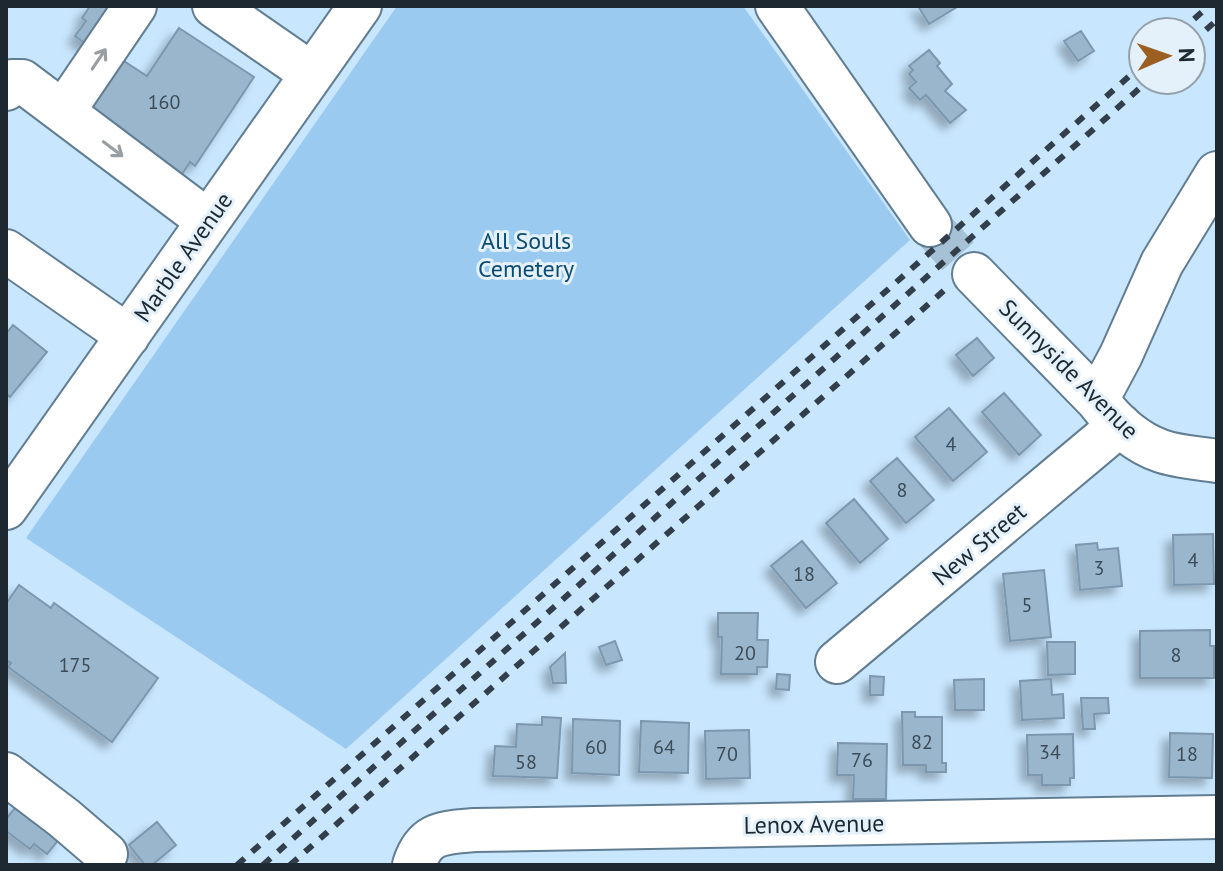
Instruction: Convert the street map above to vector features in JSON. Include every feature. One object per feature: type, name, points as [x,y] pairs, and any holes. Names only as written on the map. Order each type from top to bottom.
[{"type":"street","points":[[63,112],[135,6]]},
{"type":"street","name":"Marble Avenue","points":[[6,508],[360,6]]},
{"type":"street","points":[[777,6],[930,225]]},
{"type":"street","points":[[222,8],[312,74]]},
{"type":"street","points":[[6,89],[12,81],[22,81],[208,221]]},
{"type":"street","points":[[1109,413],[1121,355],[1162,263],[1217,173]]},
{"type":"street","points":[[6,251],[128,336]]},
{"type":"street","name":"Sunnyside Avenue","points":[[974,274],[1141,442],[1163,452],[1217,461]]},
{"type":"street","name":"New Street","points":[[837,662],[1109,413]]},
{"type":"street","points":[[6,774],[106,854]]},
{"type":"street","name":"Lenox Avenue","points":[[416,858],[438,834],[475,830],[1217,817]]},
{"type":"green space","name":"All Souls Cemetery","points":[[397,6],[743,6],[910,240],[346,749],[26,538]]},
{"type":"building","points":[[90,6],[121,6],[91,48],[75,36],[86,21],[82,18]]},
{"type":"building","points":[[918,6],[956,6],[957,7],[929,24]]},
{"type":"building","points":[[179,28],[254,77],[195,166],[190,162],[173,188],[84,111],[110,52],[147,76]]},
{"type":"building","points":[[1081,31],[1094,51],[1078,61],[1064,41]]},
{"type":"building","points":[[929,50],[952,84],[945,91],[966,110],[950,123],[926,95],[920,100],[909,88],[916,82],[909,74],[913,70],[909,66]]},
{"type":"building","points":[[13,325],[47,352],[10,397],[6,394],[6,334]]},
{"type":"building","points":[[977,338],[994,358],[973,376],[956,355]]},
{"type":"building","points":[[1004,393],[1041,435],[1019,455],[982,412]]},
{"type":"building","points":[[949,408],[987,452],[953,481],[915,437]]},
{"type":"building","points":[[897,458],[934,500],[906,523],[870,481]]},
{"type":"building","points":[[854,499],[888,539],[860,563],[826,523]]},
{"type":"building","points":[[1213,534],[1214,584],[1174,585],[1173,535]]},
{"type":"building","points":[[802,541],[837,583],[806,608],[771,566]]},
{"type":"building","points":[[1097,543],[1098,550],[1118,548],[1122,586],[1080,590],[1076,545]]},
{"type":"building","points":[[1044,570],[1051,637],[1010,641],[1003,574]]},
{"type":"building","points":[[19,585],[51,608],[54,603],[158,678],[112,742],[8,667],[11,663],[6,660],[6,604]]},
{"type":"building","points":[[718,613],[758,613],[757,640],[768,640],[767,667],[757,667],[757,674],[721,674],[722,637],[718,637]]},
{"type":"building","points":[[1210,630],[1210,646],[1214,646],[1214,678],[1140,678],[1140,631]]},
{"type":"building","points":[[615,641],[622,660],[606,665],[599,647]]},
{"type":"building","points":[[1047,642],[1075,642],[1075,674],[1048,675]]},
{"type":"building","points":[[565,653],[566,683],[553,683],[550,667]]},
{"type":"building","points":[[777,674],[790,675],[789,690],[776,689]]},
{"type":"building","points":[[870,676],[884,677],[883,695],[870,695]]},
{"type":"building","points":[[984,679],[984,710],[955,710],[954,680]]},
{"type":"building","points":[[1051,679],[1052,695],[1063,694],[1064,718],[1022,720],[1020,681]]},
{"type":"building","points":[[1081,698],[1108,698],[1109,713],[1094,714],[1095,729],[1083,729]]},
{"type":"building","points":[[902,712],[915,712],[915,717],[942,717],[942,763],[946,763],[946,772],[926,772],[926,765],[903,765]]},
{"type":"building","points":[[542,717],[561,718],[557,778],[493,776],[495,746],[516,747],[517,724],[542,725]]},
{"type":"building","points":[[573,719],[620,721],[619,775],[572,773]]},
{"type":"building","points":[[641,721],[689,723],[688,773],[639,772]]},
{"type":"building","points":[[749,730],[750,778],[706,779],[705,731]]},
{"type":"building","points":[[1170,733],[1213,734],[1212,778],[1169,777]]},
{"type":"building","points":[[1073,734],[1074,778],[1070,778],[1070,785],[1042,785],[1042,775],[1028,775],[1027,735]]},
{"type":"building","points":[[838,743],[887,744],[886,799],[853,799],[854,775],[837,775]]},
{"type":"building","points":[[19,803],[61,837],[47,854],[34,844],[30,849],[6,831],[6,819]]},
{"type":"building","points":[[157,822],[176,845],[152,865],[145,865],[129,845]]},
{"type":"tunnel","points":[[930,225],[974,274]]},
{"type":"railway","points":[[1197,16],[1209,6]]},
{"type":"railway","points":[[1207,29],[1217,20]]},
{"type":"railway","points":[[237,865],[1127,78]]},
{"type":"railway","points":[[263,865],[1131,96]]},
{"type":"railway","points":[[290,865],[948,287]]}]
